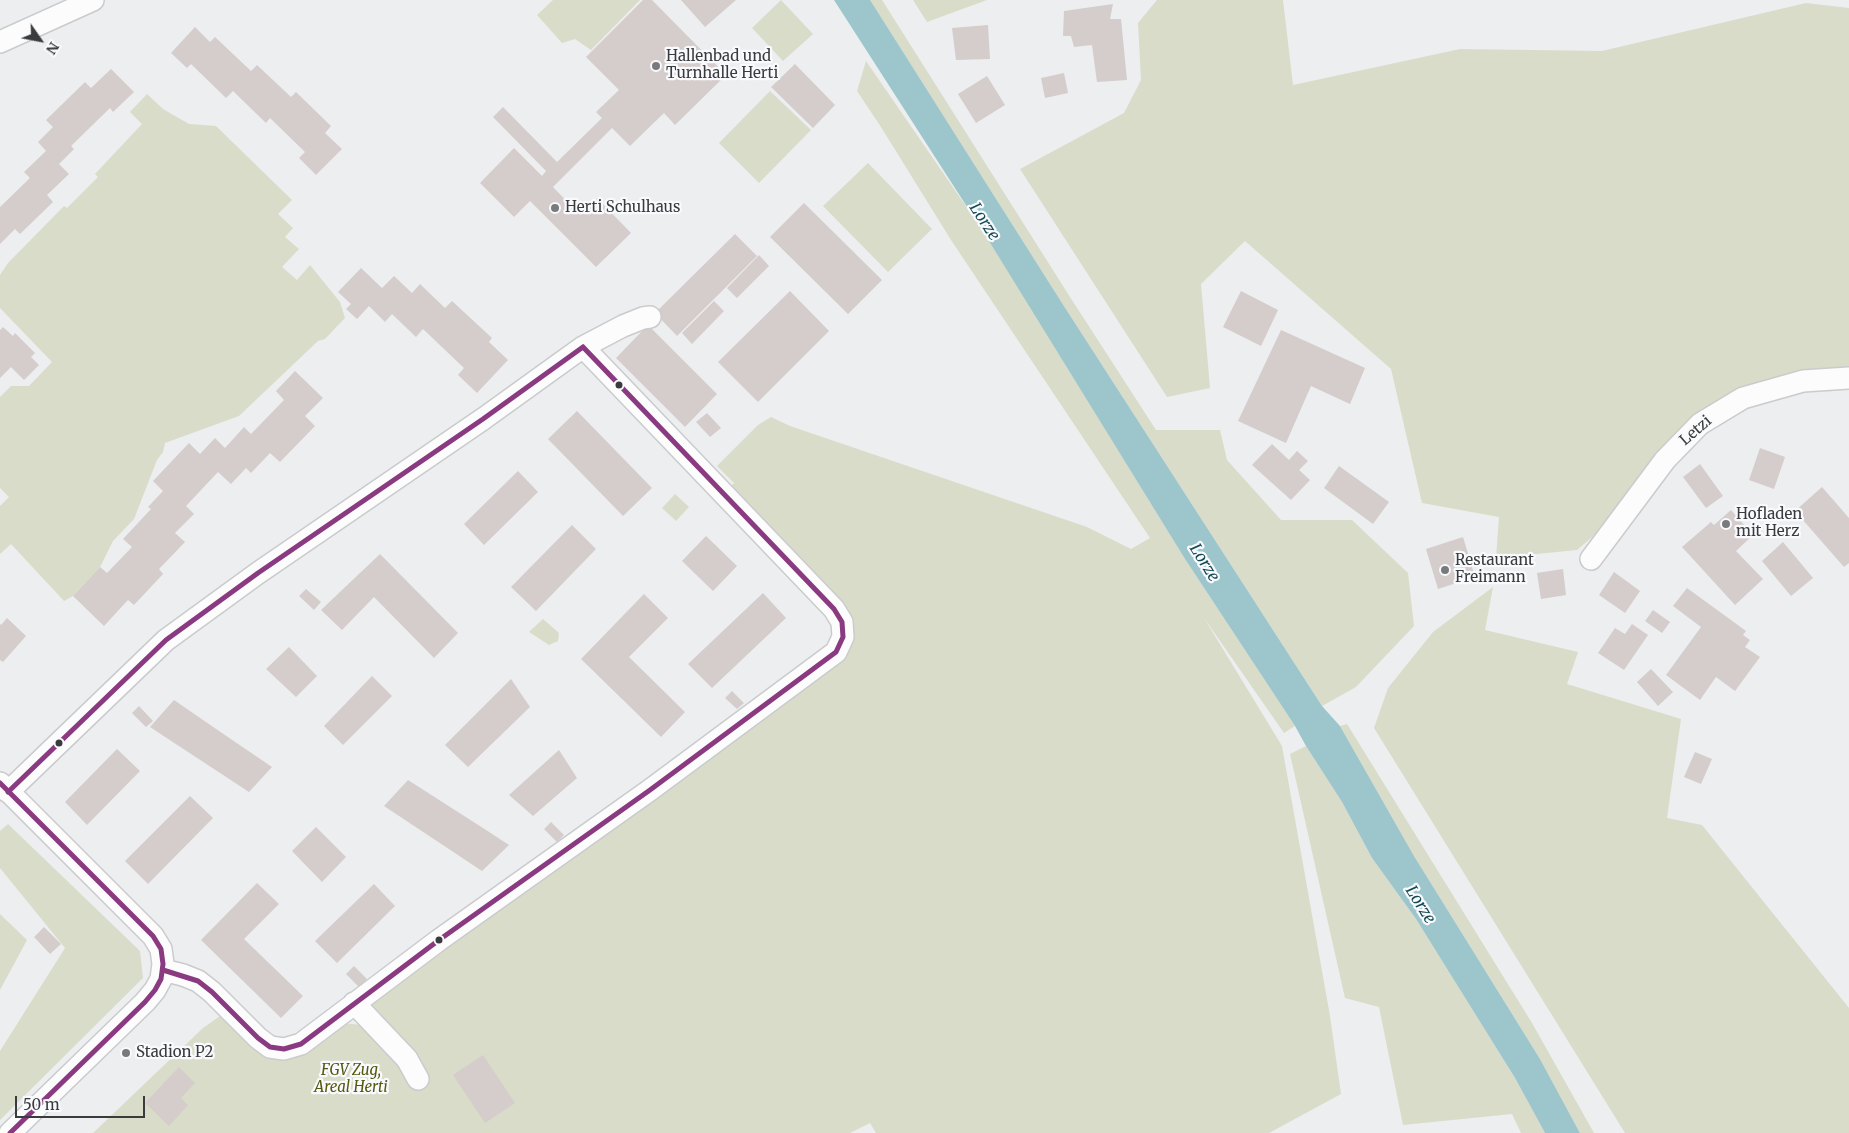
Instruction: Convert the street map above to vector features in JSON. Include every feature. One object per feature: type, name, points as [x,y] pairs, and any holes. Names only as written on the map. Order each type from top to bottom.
[{"type":"street","points":[[0,42],[93,0]]},
{"type":"street","points":[[10,1133],[145,1002],[158,985],[163,970],[161,950],[153,936],[4,787],[166,640],[258,573],[494,412],[583,347],[623,326],[650,317]]},
{"type":"street","points":[[163,970],[184,975],[198,981],[270,1047],[284,1049],[301,1044],[439,940],[642,796],[836,652],[843,637],[842,622],[834,609],[583,347]]},
{"type":"street","name":"Letzi","points":[[1591,559],[1665,460],[1700,424],[1743,398],[1803,381],[1849,378]]},
{"type":"street","points":[[354,1003],[407,1059],[418,1079]]},
{"type":"green space","points":[[553,0],[640,0],[591,50],[575,39],[562,43],[537,15]]},
{"type":"green space","points":[[781,0],[813,34],[783,61],[752,28]]},
{"type":"green space","points":[[870,0],[882,0],[1156,430],[1220,430],[1227,460],[1281,520],[1352,520],[1408,573],[1414,626],[1356,687],[1322,706],[1062,303]]},
{"type":"green space","points":[[913,0],[987,0],[927,22]]},
{"type":"green space","points":[[1157,0],[1283,0],[1293,85],[1460,49],[1602,51],[1806,3],[1849,8],[1849,369],[1800,372],[1743,386],[1691,422],[1598,532],[1577,550],[1496,558],[1499,517],[1422,503],[1391,369],[1245,241],[1201,284],[1210,388],[1167,397],[1020,169],[1124,113],[1141,80],[1138,23]]},
{"type":"green space","name":"FGV Zug, Areal Herti","points":[[866,61],[990,241],[1185,559],[1295,726],[1284,733],[1204,618],[1282,746],[1330,1016],[1341,1094],[1269,1133],[876,1133],[870,1123],[850,1133],[93,1133],[203,1028],[223,1014],[271,1056],[341,1023],[363,1025],[366,1004],[853,640],[854,621],[844,603],[730,487],[734,483],[717,466],[758,425],[771,417],[790,426],[1087,527],[1131,549],[1150,538],[951,240],[857,91]]},
{"type":"green space","points":[[770,91],[811,130],[759,183],[719,143]]},
{"type":"green space","points":[[147,94],[163,109],[189,124],[216,126],[292,200],[278,214],[293,228],[285,237],[299,249],[282,267],[297,280],[310,265],[340,302],[345,318],[325,339],[318,341],[239,416],[165,443],[163,452],[157,460],[134,519],[113,541],[100,567],[73,596],[64,601],[11,544],[0,554],[0,506],[9,497],[0,488],[0,397],[11,386],[29,386],[52,362],[0,308],[0,275],[8,263],[64,206],[67,208],[98,177],[95,174],[142,124],[130,112]]},
{"type":"green space","points":[[868,163],[932,229],[888,272],[823,206]]},
{"type":"green space","points":[[675,494],[689,507],[676,521],[662,508]]},
{"type":"green space","points":[[1493,587],[1485,630],[1578,652],[1567,684],[1681,719],[1667,818],[1702,825],[1849,1008],[1849,1133],[1625,1133],[1374,728],[1388,688],[1433,632]]},
{"type":"green space","points":[[543,619],[559,633],[558,641],[549,645],[529,632]]},
{"type":"green space","points":[[1347,724],[1532,1023],[1594,1133],[1580,1133],[1540,1059],[1414,856],[1340,726]]},
{"type":"green space","points":[[1306,746],[1342,802],[1372,858],[1416,919],[1515,1078],[1545,1133],[1521,1133],[1512,1114],[1403,1125],[1379,1007],[1345,998],[1290,754]]},
{"type":"green space","points":[[8,824],[140,951],[143,978],[0,1120],[0,1051],[65,948],[0,868],[0,831]]},
{"type":"green space","points":[[0,914],[27,940],[0,990]]},
{"type":"water","name":"Lorze","points":[[834,0],[870,0],[872,3],[1062,303],[1322,706],[1340,726],[1414,856],[1540,1059],[1580,1133],[1545,1133],[1515,1078],[1416,919],[1372,858],[1342,802],[1295,726],[1185,559],[989,241]]},
{"type":"building","points":[[643,0],[652,0],[726,75],[675,125],[664,113],[630,146],[612,128],[553,187],[580,215],[597,198],[631,233],[596,267],[530,201],[514,217],[480,183],[514,148],[542,176],[546,171],[493,117],[503,107],[557,162],[602,118],[596,112],[619,90],[586,57]]},
{"type":"building","points":[[681,0],[736,0],[705,27]]},
{"type":"building","points":[[1113,4],[1110,19],[1121,19],[1127,80],[1097,82],[1092,45],[1074,47],[1071,36],[1063,36],[1064,11]]},
{"type":"building","points":[[988,25],[990,59],[956,60],[952,28]]},
{"type":"building","points":[[195,27],[210,42],[215,37],[251,71],[257,65],[291,97],[296,92],[331,126],[325,133],[342,149],[316,175],[299,158],[305,152],[270,118],[266,123],[233,91],[226,98],[191,64],[187,68],[171,53]]},
{"type":"building","points":[[795,64],[835,105],[813,128],[771,87]]},
{"type":"building","points":[[111,69],[134,92],[113,112],[110,108],[71,146],[74,149],[59,164],[69,174],[47,195],[53,202],[20,234],[15,229],[0,244],[0,207],[30,178],[24,172],[46,151],[38,142],[53,127],[46,120],[85,82],[91,88]]},
{"type":"building","points":[[1064,73],[1068,93],[1045,98],[1041,78]]},
{"type":"building","points":[[987,76],[1005,105],[976,123],[958,94]]},
{"type":"building","points":[[804,203],[882,280],[848,314],[770,237]]},
{"type":"building","points":[[735,234],[757,256],[677,336],[655,313]]},
{"type":"building","points":[[759,255],[769,266],[737,298],[727,288]]},
{"type":"building","points":[[361,268],[382,288],[394,276],[412,293],[420,284],[445,308],[452,301],[492,338],[489,342],[508,360],[477,393],[458,375],[464,368],[423,329],[416,337],[392,314],[385,322],[369,306],[357,319],[346,309],[351,304],[338,292]]},
{"type":"building","points":[[790,291],[829,331],[758,402],[718,362]]},
{"type":"building","points":[[1241,291],[1278,310],[1261,346],[1223,327]]},
{"type":"building","points":[[714,301],[724,311],[692,344],[682,333]]},
{"type":"building","points":[[648,325],[717,394],[685,427],[616,358]]},
{"type":"building","points":[[3,327],[13,336],[15,333],[35,353],[31,357],[39,365],[24,380],[11,367],[0,378],[0,330]]},
{"type":"building","points":[[1281,330],[1365,368],[1350,404],[1311,386],[1286,443],[1238,421]]},
{"type":"building","points":[[295,371],[323,398],[305,416],[315,426],[280,462],[270,453],[251,473],[246,468],[231,484],[218,472],[186,506],[194,514],[175,533],[185,542],[159,569],[163,574],[134,605],[128,600],[104,626],[73,596],[100,567],[107,573],[132,547],[123,539],[151,509],[148,507],[163,491],[153,481],[189,443],[200,454],[215,438],[225,448],[244,427],[251,434],[284,400],[276,391]]},
{"type":"building","points":[[577,411],[652,488],[623,516],[548,439]]},
{"type":"building","points":[[707,413],[721,428],[710,437],[696,422]]},
{"type":"building","points":[[1272,444],[1289,460],[1297,451],[1308,461],[1299,470],[1310,480],[1291,500],[1252,465]]},
{"type":"building","points":[[1760,448],[1785,457],[1774,489],[1749,480]]},
{"type":"building","points":[[1700,464],[1723,496],[1706,508],[1683,477]]},
{"type":"building","points":[[1339,466],[1389,502],[1373,524],[1324,488]]},
{"type":"building","points":[[518,471],[538,492],[484,545],[464,524]]},
{"type":"building","points":[[1822,487],[1849,518],[1849,563],[1844,567],[1795,511]]},
{"type":"building","points":[[1731,510],[1753,535],[1736,551],[1763,579],[1735,605],[1682,547],[1711,522],[1714,525]]},
{"type":"building","points":[[572,525],[596,549],[536,611],[511,587]]},
{"type":"building","points":[[706,536],[737,566],[713,591],[682,561]]},
{"type":"building","points":[[1463,537],[1475,577],[1438,589],[1426,549]]},
{"type":"building","points":[[1783,542],[1813,578],[1791,596],[1762,561]]},
{"type":"building","points":[[380,554],[458,633],[434,658],[374,597],[342,630],[321,610]]},
{"type":"building","points":[[1563,569],[1566,595],[1541,599],[1537,573]]},
{"type":"building","points":[[1614,572],[1640,591],[1625,613],[1599,595]]},
{"type":"building","points":[[1687,588],[1746,631],[1743,635],[1750,640],[1745,647],[1760,657],[1735,691],[1716,677],[1700,700],[1666,675],[1701,627],[1673,606]]},
{"type":"building","points":[[306,589],[321,602],[314,610],[299,596]]},
{"type":"building","points":[[763,593],[786,618],[712,688],[688,664]]},
{"type":"building","points":[[644,594],[668,618],[629,657],[685,712],[661,737],[581,659]]},
{"type":"building","points":[[1653,610],[1670,622],[1662,633],[1645,621]]},
{"type":"building","points":[[7,618],[26,636],[3,662],[0,660],[0,624]]},
{"type":"building","points":[[1632,624],[1648,635],[1624,670],[1598,653],[1615,628],[1625,634]]},
{"type":"building","points":[[289,647],[317,676],[296,697],[266,669]]},
{"type":"building","points":[[1651,669],[1673,692],[1658,706],[1637,682]]},
{"type":"building","points":[[372,676],[392,696],[343,745],[324,726]]},
{"type":"building","points":[[511,679],[530,707],[468,767],[445,745]]},
{"type":"building","points":[[732,691],[744,703],[737,709],[725,698]]},
{"type":"building","points":[[174,700],[272,767],[249,792],[150,727]]},
{"type":"building","points":[[139,706],[153,721],[146,727],[132,713]]},
{"type":"building","points":[[117,749],[140,771],[87,825],[65,802]]},
{"type":"building","points":[[559,750],[577,778],[533,816],[509,795]]},
{"type":"building","points":[[1695,752],[1712,759],[1701,784],[1684,777]]},
{"type":"building","points":[[408,780],[509,845],[482,871],[384,806]]},
{"type":"building","points":[[190,796],[213,818],[148,884],[125,861]]},
{"type":"building","points":[[551,822],[564,835],[557,842],[544,829]]},
{"type":"building","points":[[316,827],[346,857],[322,882],[292,851]]},
{"type":"building","points":[[257,883],[279,904],[244,939],[303,996],[281,1018],[201,940]]},
{"type":"building","points":[[374,884],[395,906],[337,963],[315,941]]},
{"type":"building","points":[[44,927],[61,944],[50,954],[34,937]]},
{"type":"building","points":[[354,966],[367,979],[359,987],[346,974]]},
{"type":"building","points":[[483,1055],[515,1103],[485,1123],[453,1075]]},
{"type":"building","points":[[179,1067],[195,1083],[181,1098],[188,1105],[169,1126],[145,1103]]},
{"type":"transit line","points":[[8,792],[166,640],[258,573],[483,419],[583,347]]},
{"type":"transit line","points":[[163,970],[198,981],[270,1047],[284,1049],[301,1044],[439,940],[650,790],[836,652],[843,637],[842,622],[834,609],[583,347]]},
{"type":"transit line","points":[[0,783],[153,936],[161,949],[163,964],[161,979],[145,1002],[10,1133]]},
{"type":"place","name":"Hallenbad und Turnhalle Herti","points":[[656,66]]},
{"type":"place","name":"Herti Schulhaus","points":[[555,208]]},
{"type":"place","name":"Hofladen mit Herz","points":[[1726,524]]},
{"type":"place","name":"Restaurant Freimann","points":[[1445,570]]},
{"type":"place","name":"Stadion P2","points":[[126,1053]]}]
